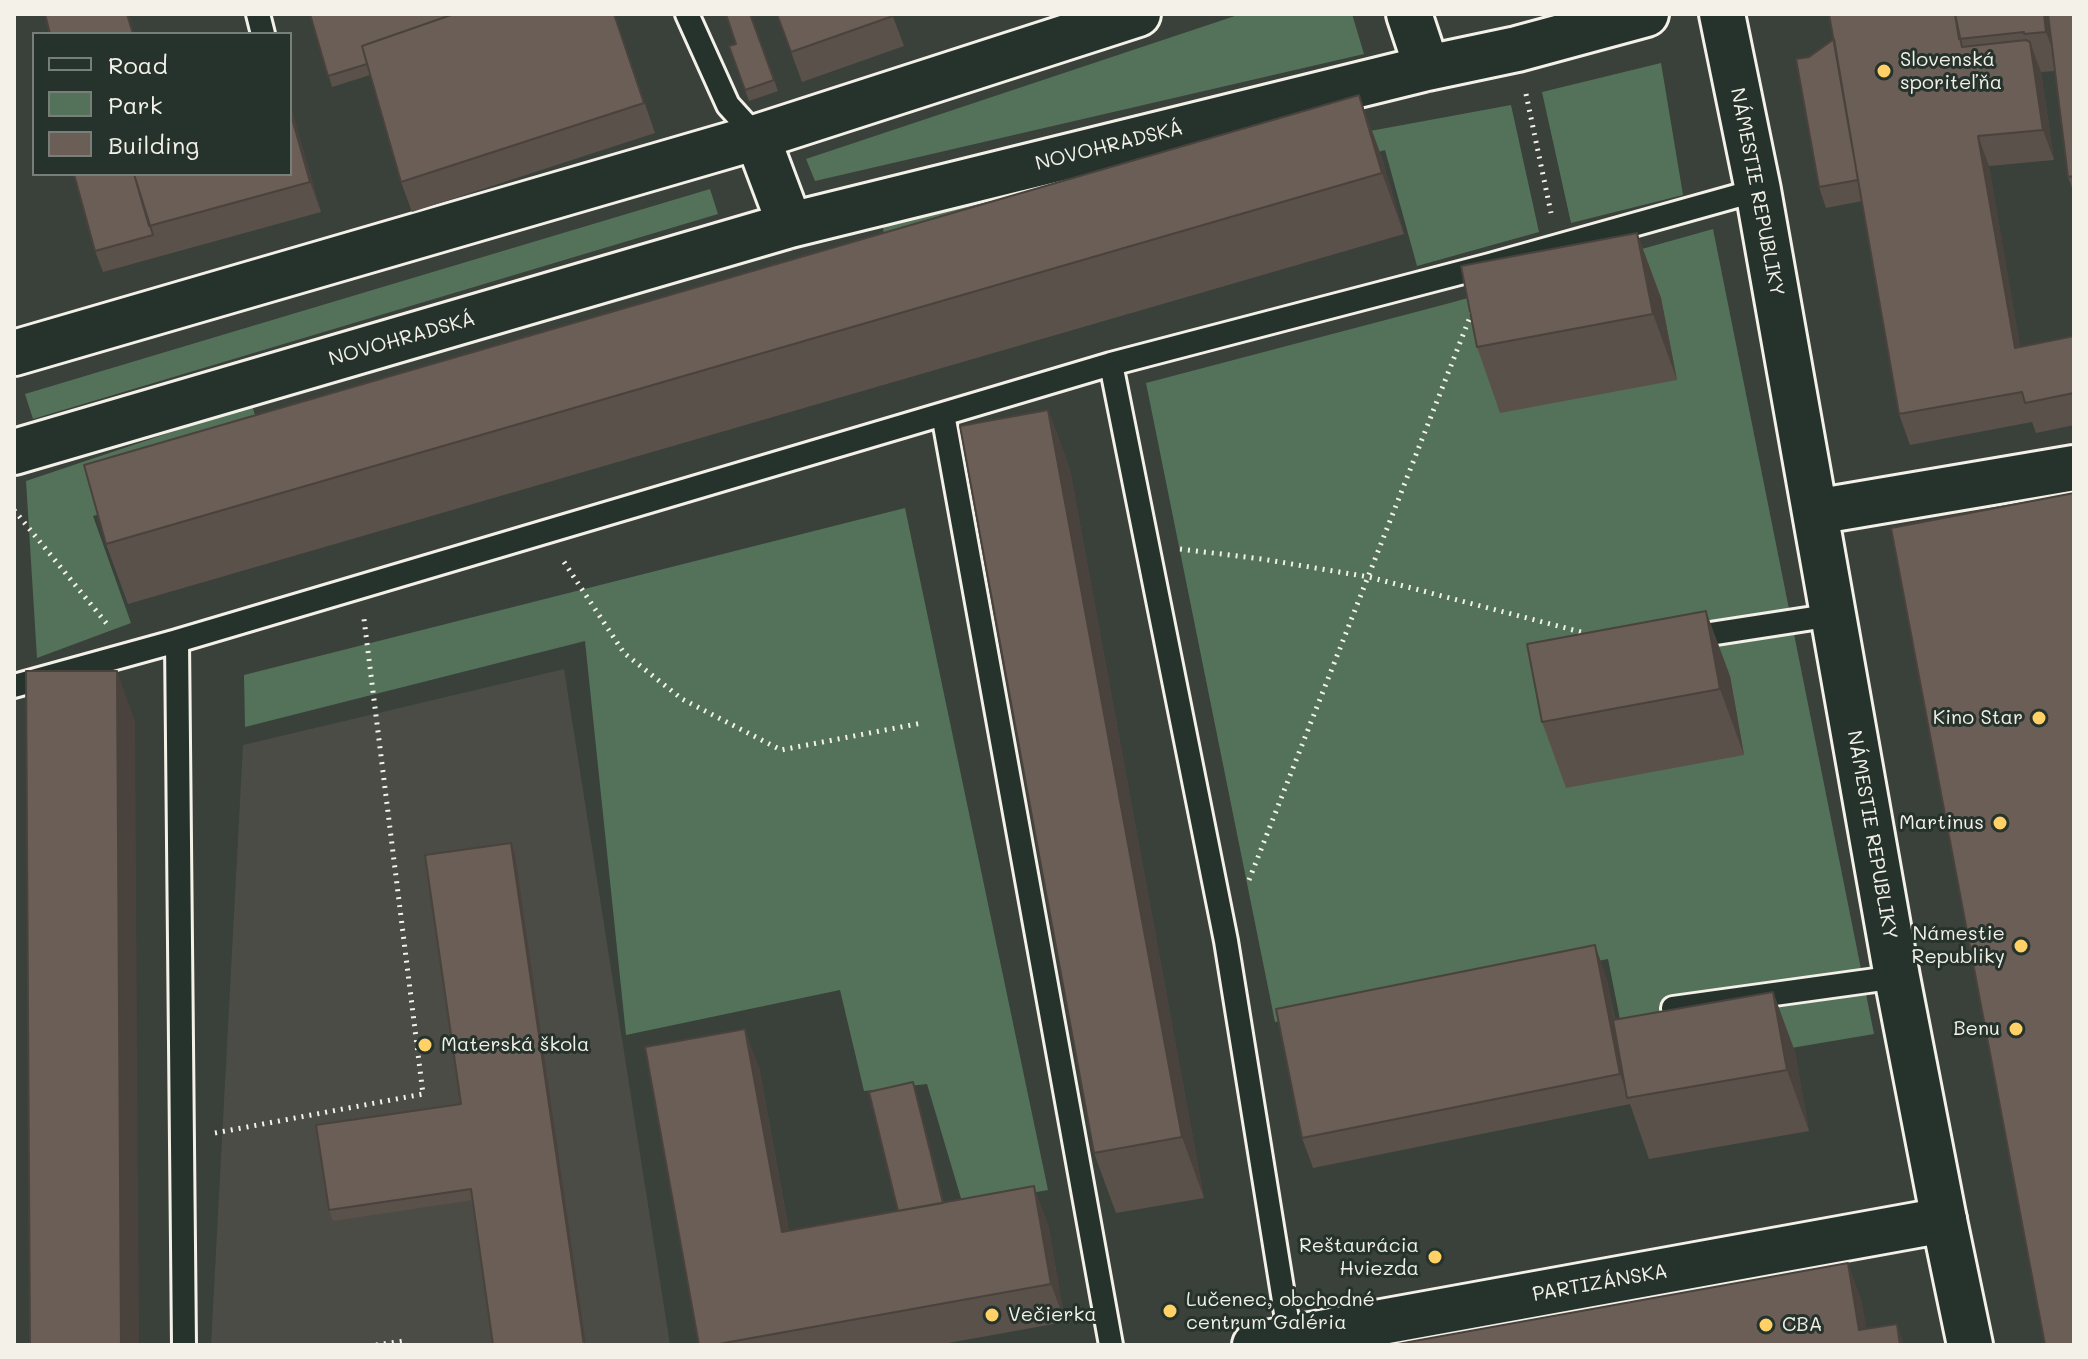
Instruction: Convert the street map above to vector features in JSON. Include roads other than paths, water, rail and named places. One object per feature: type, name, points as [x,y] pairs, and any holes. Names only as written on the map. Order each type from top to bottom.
[{"type":"street","points":[[14,353],[757,137],[1138,14]]},
{"type":"street","points":[[1409,14],[1427,68]]},
{"type":"street","name":"NOVOHRADSKÁ","points":[[14,452],[790,225],[1427,68],[1517,49],[1646,14]]},
{"type":"street","name":"NÁMESTIE REPUBLIKY","points":[[1722,14],[1758,190],[1897,977],[1970,1345]]},
{"type":"street","points":[[757,137],[790,225]]},
{"type":"street","points":[[1815,512],[2074,468]]},
{"type":"street","name":"PARTIZÁNSKA","points":[[1273,1342],[1944,1220]]},
{"type":"lane","points":[[687,14],[728,105],[757,137]]},
{"type":"lane","points":[[14,686],[133,655],[1111,364],[1490,265],[1758,190]]},
{"type":"lane","points":[[1111,364],[1226,941],[1273,1342]]},
{"type":"lane","points":[[943,414],[1111,1345]]},
{"type":"lane","points":[[1669,640],[1833,615]]},
{"type":"lane","points":[[177,641],[184,1345]]},
{"type":"lane","points":[[1673,1008],[1897,977]]},
{"type":"place","name":"Slovenská sporiteľňa","points":[[1884,71]]},
{"type":"place","name":"Kino Star","points":[[2039,718]]},
{"type":"place","name":"Martinus","points":[[2000,823]]},
{"type":"place","name":"Námestie Republiky","points":[[2021,946]]},
{"type":"place","name":"Benu","points":[[2016,1029]]},
{"type":"place","name":"Materská škola","points":[[425,1045]]},
{"type":"place","name":"Reštaurácia Hviezda","points":[[1435,1257]]},
{"type":"place","name":"Lučenec, obchodné centrum Galéria","points":[[1170,1311]]},
{"type":"place","name":"Večierka","points":[[992,1315]]},
{"type":"place","name":"CBA","points":[[1766,1325]]}]
